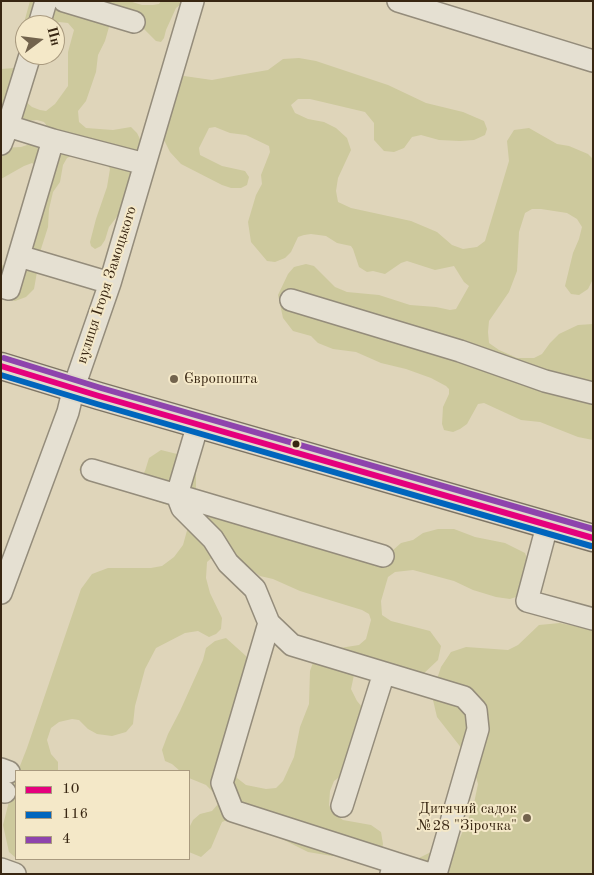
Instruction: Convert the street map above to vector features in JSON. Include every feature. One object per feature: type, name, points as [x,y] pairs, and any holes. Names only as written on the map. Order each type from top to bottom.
[{"type":"main road","points":[[1,366],[593,538]]},
{"type":"street","points":[[42,15],[46,1]]},
{"type":"street","points":[[64,1],[134,22]]},
{"type":"street","name":"вулиця Ігоря Замоцького","points":[[1,592],[6,562],[68,412],[74,388],[110,283],[193,1]]},
{"type":"street","points":[[398,1],[459,10],[593,61]]},
{"type":"street","points":[[27,65],[5,135],[53,140],[145,164]]},
{"type":"street","points":[[1,287],[8,289],[53,140]]},
{"type":"street","points":[[18,256],[110,283]]},
{"type":"street","points":[[291,300],[460,351],[546,381],[593,393]]},
{"type":"street","points":[[198,424],[177,495],[182,508],[213,539],[228,563],[255,589],[268,623],[292,645],[464,697],[476,710],[478,728],[436,874]]},
{"type":"street","points":[[92,470],[383,556]]},
{"type":"street","points":[[547,526],[527,601],[593,619]]},
{"type":"street","points":[[268,623],[222,783],[232,811],[393,868],[430,874]]},
{"type":"street","points":[[342,806],[384,672]]},
{"type":"street","points":[[1,869],[15,874]]},
{"type":"shaded area","points":[[30,1],[129,1],[142,5],[153,5],[159,4],[161,1],[185,1],[176,8],[161,42],[156,41],[142,27],[115,23],[109,27],[98,55],[96,72],[86,101],[78,111],[79,122],[86,128],[113,130],[131,127],[137,133],[143,145],[126,205],[109,227],[101,246],[95,249],[91,246],[90,242],[107,187],[110,169],[107,164],[79,155],[67,158],[63,165],[60,182],[53,192],[49,209],[48,227],[41,249],[34,289],[26,297],[15,301],[1,297],[1,265],[5,266],[11,262],[15,246],[13,237],[37,166],[32,163],[1,179],[1,148],[21,147],[33,143],[50,130],[44,122],[37,120],[1,124],[1,69],[15,68],[25,101],[32,107],[46,111],[55,104],[68,86],[68,52],[74,30],[68,23],[65,23],[65,15],[26,15]]},
{"type":"shaded area","points":[[299,58],[316,61],[388,85],[426,103],[463,112],[484,121],[487,129],[485,135],[474,140],[439,140],[421,135],[412,137],[404,148],[394,152],[384,151],[374,140],[374,123],[365,112],[310,99],[298,99],[291,105],[295,113],[308,119],[324,122],[336,128],[347,138],[351,150],[338,178],[336,191],[338,202],[351,208],[411,221],[437,232],[452,245],[463,249],[477,247],[485,241],[509,161],[507,141],[514,130],[529,128],[557,144],[569,146],[588,154],[593,159],[593,279],[588,289],[579,295],[571,294],[565,286],[582,227],[577,219],[567,213],[532,209],[525,213],[519,232],[517,271],[509,292],[489,321],[488,332],[489,343],[499,350],[517,358],[534,358],[542,354],[559,334],[578,325],[593,324],[593,440],[578,437],[540,422],[521,420],[484,403],[478,404],[467,424],[460,429],[453,432],[444,430],[442,424],[443,407],[449,394],[449,389],[446,386],[431,378],[381,363],[356,352],[333,349],[318,343],[311,336],[293,331],[283,318],[278,295],[288,274],[294,267],[306,264],[314,266],[335,287],[347,292],[379,295],[410,305],[450,310],[456,309],[469,286],[464,282],[454,266],[435,270],[407,261],[385,274],[373,271],[367,272],[359,267],[351,246],[337,243],[326,236],[311,234],[298,237],[291,252],[285,258],[275,262],[267,261],[251,242],[248,222],[256,195],[262,184],[261,175],[270,152],[269,146],[246,135],[230,133],[215,127],[209,128],[199,148],[200,155],[222,166],[245,171],[249,177],[247,185],[241,188],[231,188],[222,185],[181,164],[170,152],[159,130],[171,82],[184,76],[212,80],[268,70],[283,59]]},
{"type":"shaded area","points":[[161,450],[181,455],[196,466],[196,489],[200,495],[392,551],[401,543],[413,540],[423,533],[438,529],[454,529],[475,537],[505,543],[525,553],[531,569],[522,595],[510,599],[496,597],[473,590],[454,581],[413,570],[395,572],[388,577],[381,601],[382,615],[391,621],[430,631],[441,646],[438,660],[420,677],[369,665],[354,675],[351,689],[357,701],[368,714],[348,771],[334,781],[330,791],[329,805],[333,813],[343,820],[371,825],[381,832],[383,844],[380,856],[332,856],[308,852],[272,834],[232,818],[222,822],[211,848],[201,857],[190,852],[190,826],[193,820],[200,814],[212,811],[218,804],[213,792],[206,785],[190,778],[190,770],[179,770],[165,761],[162,750],[203,660],[206,648],[215,641],[226,638],[246,656],[254,674],[236,771],[237,778],[246,785],[266,789],[276,788],[283,781],[294,757],[300,727],[309,704],[310,671],[315,657],[327,647],[340,648],[359,645],[366,639],[371,620],[369,614],[362,610],[300,591],[273,579],[260,576],[237,559],[215,555],[207,562],[206,578],[210,593],[222,618],[221,629],[209,637],[198,631],[185,633],[156,648],[145,669],[135,706],[133,724],[126,732],[112,736],[97,734],[88,729],[79,720],[72,719],[59,722],[51,728],[47,740],[51,754],[58,762],[58,770],[18,770],[81,589],[92,574],[108,568],[151,568],[162,566],[174,557],[183,545],[188,527],[177,508],[83,474],[79,470],[83,462],[88,461],[141,476],[145,471],[149,458]]},
{"type":"shaded area","points":[[560,623],[593,630],[593,874],[403,874],[419,858],[459,840],[473,808],[478,784],[473,767],[466,754],[437,717],[433,700],[434,688],[441,667],[451,652],[466,647],[508,650],[518,645],[539,625]]},
{"type":"shaded area","points":[[15,778],[15,857],[9,852],[3,825]]},
{"type":"transit line","name":"4","points":[[4,358],[101,388],[593,529]]},
{"type":"transit line","name":"10","points":[[1,366],[593,538]]},
{"type":"transit line","name":"116","points":[[1,375],[591,546]]},
{"type":"place","name":"Європошта","points":[[174,379]]},
{"type":"place","name":"Дитячий садок №28 \"Зірочка\"","points":[[527,818]]}]
